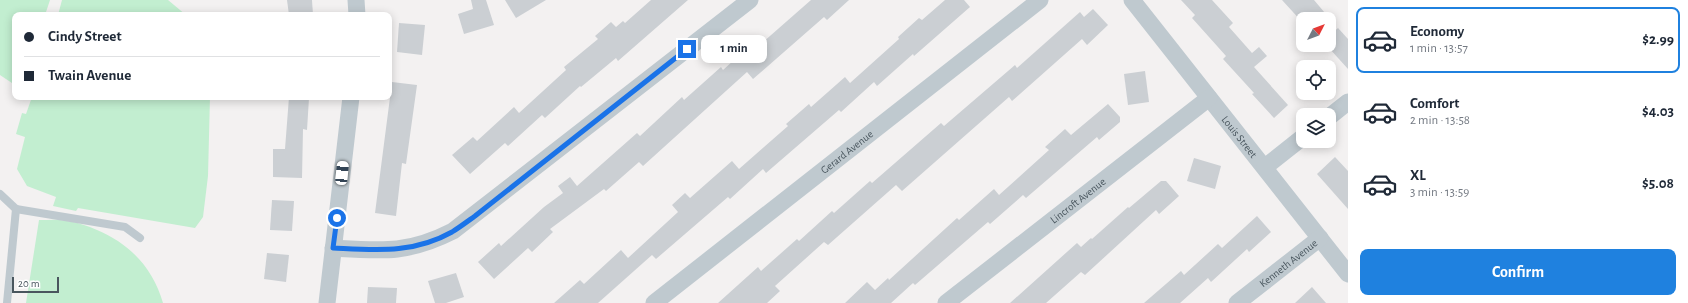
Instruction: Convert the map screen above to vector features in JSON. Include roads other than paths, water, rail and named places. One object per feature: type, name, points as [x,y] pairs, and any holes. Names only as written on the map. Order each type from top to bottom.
[{"type":"street","points":[[356,0],[357,12]]},
{"type":"street","points":[[333,248],[377,251],[400,250],[433,241],[453,231],[750,0]]},
{"type":"street","name":"Gerard Avenue","points":[[654,303],[1040,0]]},
{"type":"street","name":"Louis Street","points":[[1132,0],[1348,274]]},
{"type":"street","name":"Lincroft Avenue","points":[[946,303],[1209,98]]},
{"type":"street","points":[[327,303],[351,100]]},
{"type":"street","points":[[1336,111],[1348,102]]},
{"type":"street","points":[[1265,167],[1296,143]]},
{"type":"street","name":"Kenneth Avenue","points":[[1237,303],[1320,238]]},
{"type":"lane","points":[[0,194],[16,210],[125,227],[140,238]]},
{"type":"lane","points":[[7,303],[16,210]]}]
